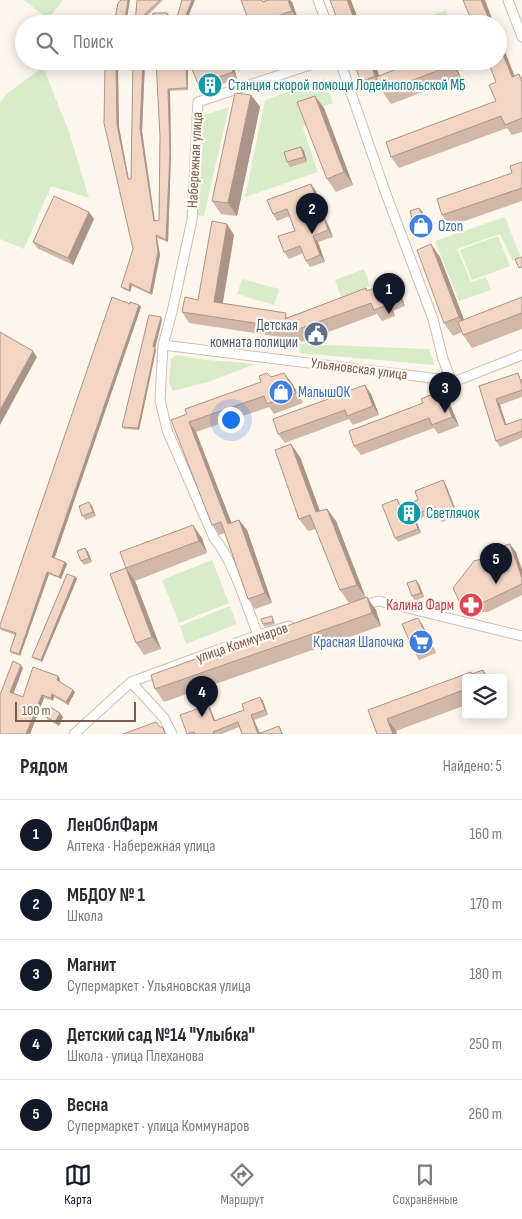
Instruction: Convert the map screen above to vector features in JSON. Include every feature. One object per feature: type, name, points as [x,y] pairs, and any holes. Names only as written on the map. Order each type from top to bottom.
[{"type":"street","points":[[318,0],[324,15]]},
{"type":"street","points":[[510,1],[522,38]]},
{"type":"street","name":"Набережная улица","points":[[163,345],[192,220],[198,102],[295,70]]},
{"type":"street","points":[[343,70],[386,194],[433,319],[443,359],[451,380]]},
{"type":"street","points":[[163,345],[160,400],[167,430],[214,538],[221,546],[230,566],[258,635]]},
{"type":"street","name":"Ульяновская улица","points":[[163,345],[456,381],[522,355]]},
{"type":"street","points":[[351,608],[379,601],[522,636]]},
{"type":"street","name":"улица Коммунаров","points":[[74,734],[131,682],[258,635],[297,624]]},
{"type":"street","points":[[131,682],[164,718],[172,734]]},
{"type":"green space","points":[[24,0],[63,0],[51,15],[43,15]]},
{"type":"green space","points":[[446,10],[448,15],[433,15]]},
{"type":"green space","points":[[39,70],[44,70],[69,132],[89,198],[51,186],[24,249],[0,239],[0,102],[8,93]]},
{"type":"green space","points":[[325,79],[333,103],[304,113],[307,124],[303,128],[318,172],[245,197],[265,100]]},
{"type":"green space","points":[[229,107],[204,216],[196,215],[204,115]]},
{"type":"green space","points":[[505,217],[521,258],[513,261],[500,234],[457,249],[471,282],[486,277],[491,290],[459,301],[435,241]]},
{"type":"green space","points":[[498,236],[510,266],[472,280],[460,250]]},
{"type":"green space","points":[[364,269],[370,286],[341,297],[335,280]]},
{"type":"green space","points":[[242,279],[279,289],[274,305],[237,294]]},
{"type":"green space","points":[[300,344],[429,349],[435,365],[299,353]]},
{"type":"green space","points":[[176,355],[255,364],[211,381],[173,391],[169,383],[171,359]]},
{"type":"green space","points":[[212,560],[229,603],[179,623],[162,580]]},
{"type":"green space","points":[[230,606],[237,624],[186,644],[180,626]]},
{"type":"building","points":[[121,0],[128,0],[126,15],[116,15],[118,3]]},
{"type":"building","points":[[137,0],[160,0],[145,15],[136,15]]},
{"type":"building","points":[[182,0],[192,0],[186,15],[178,15]]},
{"type":"building","points":[[241,0],[262,0],[263,2],[268,0],[288,0],[292,11],[280,15],[247,15]]},
{"type":"building","points":[[330,0],[347,0],[353,15],[336,15]]},
{"type":"building","points":[[463,0],[481,0],[487,15],[469,15]]},
{"type":"building","points":[[153,13],[167,13],[167,15],[153,15]]},
{"type":"building","points":[[507,64],[512,77],[519,74],[522,82],[522,118],[505,125],[501,116],[391,157],[386,142],[496,101],[489,85],[496,82],[491,70],[507,70]]},
{"type":"building","points":[[105,70],[116,70],[117,125],[128,179],[131,179],[133,70],[143,70],[140,129],[154,221],[159,220],[160,136],[156,70],[186,70],[187,88],[168,89],[170,153],[166,240],[156,235],[158,252],[150,293],[130,283],[129,290],[121,287],[133,249],[104,123]]},
{"type":"building","points":[[192,70],[232,70],[233,72],[198,84]]},
{"type":"building","points":[[356,70],[373,70],[375,76],[361,82]]},
{"type":"building","points":[[394,70],[439,70],[382,92],[376,77]]},
{"type":"building","points":[[235,93],[251,95],[228,203],[212,201]]},
{"type":"building","points":[[315,96],[344,172],[327,179],[297,102]]},
{"type":"building","points":[[301,147],[304,157],[287,162],[284,152]]},
{"type":"building","points":[[522,162],[522,188],[442,215],[437,199],[512,173],[510,166]]},
{"type":"building","points":[[311,184],[316,199],[303,203],[309,220],[323,215],[328,230],[313,236],[320,255],[306,261],[300,246],[284,252],[278,236],[295,231],[287,209],[273,214],[267,200]]},
{"type":"building","points":[[54,196],[89,212],[68,258],[33,242]]},
{"type":"building","points":[[419,208],[427,226],[415,230],[410,219],[412,218],[410,211]]},
{"type":"building","points":[[212,221],[227,224],[214,302],[286,313],[285,319],[366,288],[367,291],[392,281],[398,295],[385,300],[387,305],[374,310],[371,303],[293,331],[293,329],[182,312],[185,297],[198,300]]},
{"type":"building","points":[[431,244],[459,317],[444,323],[417,250]]},
{"type":"building","points":[[522,257],[522,267],[519,268],[515,259]]},
{"type":"building","points":[[112,297],[130,304],[130,302],[139,305],[52,557],[65,562],[59,577],[47,572],[19,654],[10,651],[16,633],[0,628],[0,625]]},
{"type":"building","points":[[522,297],[522,313],[463,335],[458,322]]},
{"type":"building","points":[[149,315],[161,317],[153,346],[155,348],[138,428],[122,427]]},
{"type":"building","points":[[0,332],[33,351],[0,410]]},
{"type":"building","points":[[267,373],[271,377],[284,373],[296,393],[267,404],[264,396],[189,422],[228,524],[239,520],[265,593],[248,599],[221,522],[212,525],[171,420],[187,414],[185,409],[261,382],[259,376]]},
{"type":"building","points":[[518,373],[522,390],[496,399],[505,425],[522,419],[522,431],[496,441],[479,386]]},
{"type":"building","points":[[349,385],[351,390],[365,385],[373,406],[347,416],[345,410],[278,434],[273,419],[339,395],[337,389]]},
{"type":"building","points":[[442,390],[452,417],[432,425],[429,418],[354,446],[349,431],[423,403],[421,399]]},
{"type":"building","points":[[291,444],[316,512],[327,509],[357,585],[340,590],[310,515],[299,519],[275,450]]},
{"type":"building","name":"Светлячок","points":[[443,480],[455,511],[439,518],[435,507],[413,515],[418,529],[395,538],[382,505],[397,499],[400,506],[418,500],[415,491]]},
{"type":"building","points":[[89,502],[93,512],[82,516],[79,506]]},
{"type":"building","points":[[193,525],[199,541],[126,568],[120,552]]},
{"type":"building","points":[[510,544],[522,578],[522,584],[482,603],[460,603],[453,588],[474,561],[501,554],[499,547]]},
{"type":"building","points":[[85,548],[89,558],[81,561],[77,551]]},
{"type":"building","points":[[126,568],[152,637],[136,643],[110,574]]},
{"type":"building","points":[[67,574],[75,577],[41,660],[32,657]]},
{"type":"building","points":[[416,580],[421,593],[412,596],[407,583]]},
{"type":"building","points":[[367,597],[372,613],[155,689],[151,675]]},
{"type":"building","points":[[272,616],[273,622],[263,624],[261,619]]},
{"type":"building","name":"Красная Шапочка","points":[[418,618],[432,646],[415,653],[402,624]]},
{"type":"building","points":[[13,661],[21,665],[10,692],[23,697],[33,667],[58,676],[57,680],[73,690],[66,702],[52,694],[51,698],[42,695],[26,734],[0,734],[0,695]]},
{"type":"building","points":[[483,670],[484,674],[472,674]]},
{"type":"building","points":[[462,675],[462,691],[387,719],[393,734],[377,734],[368,710]]},
{"type":"building","points":[[260,697],[265,710],[251,715],[258,734],[242,734],[238,722],[213,732],[214,734],[195,734],[194,732],[187,734],[180,715],[208,705],[214,721],[244,710],[242,704]]},
{"type":"building","points":[[50,707],[60,713],[55,722],[45,716]]},
{"type":"building","points":[[156,722],[163,728],[165,734],[123,734]]},
{"type":"building","points":[[279,726],[282,734],[258,734]]},
{"type":"place","name":"Станция скорой помощи Лодейнопольской МБ","points":[[210,85]]},
{"type":"place","name":"Ozon","points":[[421,226]]},
{"type":"place","name":"МБДОУ № 1","points":[[312,234]]},
{"type":"place","name":"ЛенОблФарм","points":[[389,314]]},
{"type":"place","name":"Детская комната полиции","points":[[316,334]]},
{"type":"place","name":"МалышОК","points":[[281,392]]},
{"type":"place","name":"Магнит","points":[[445,413]]},
{"type":"place","name":"Светлячок","points":[[409,513]]},
{"type":"place","name":"Весна","points":[[496,584]]},
{"type":"place","name":"Калина Фарм","points":[[471,605]]},
{"type":"place","name":"Красная Шапочка","points":[[421,642]]},
{"type":"place","name":"Детский сад №14 \"Улыбка\"","points":[[202,717]]}]
